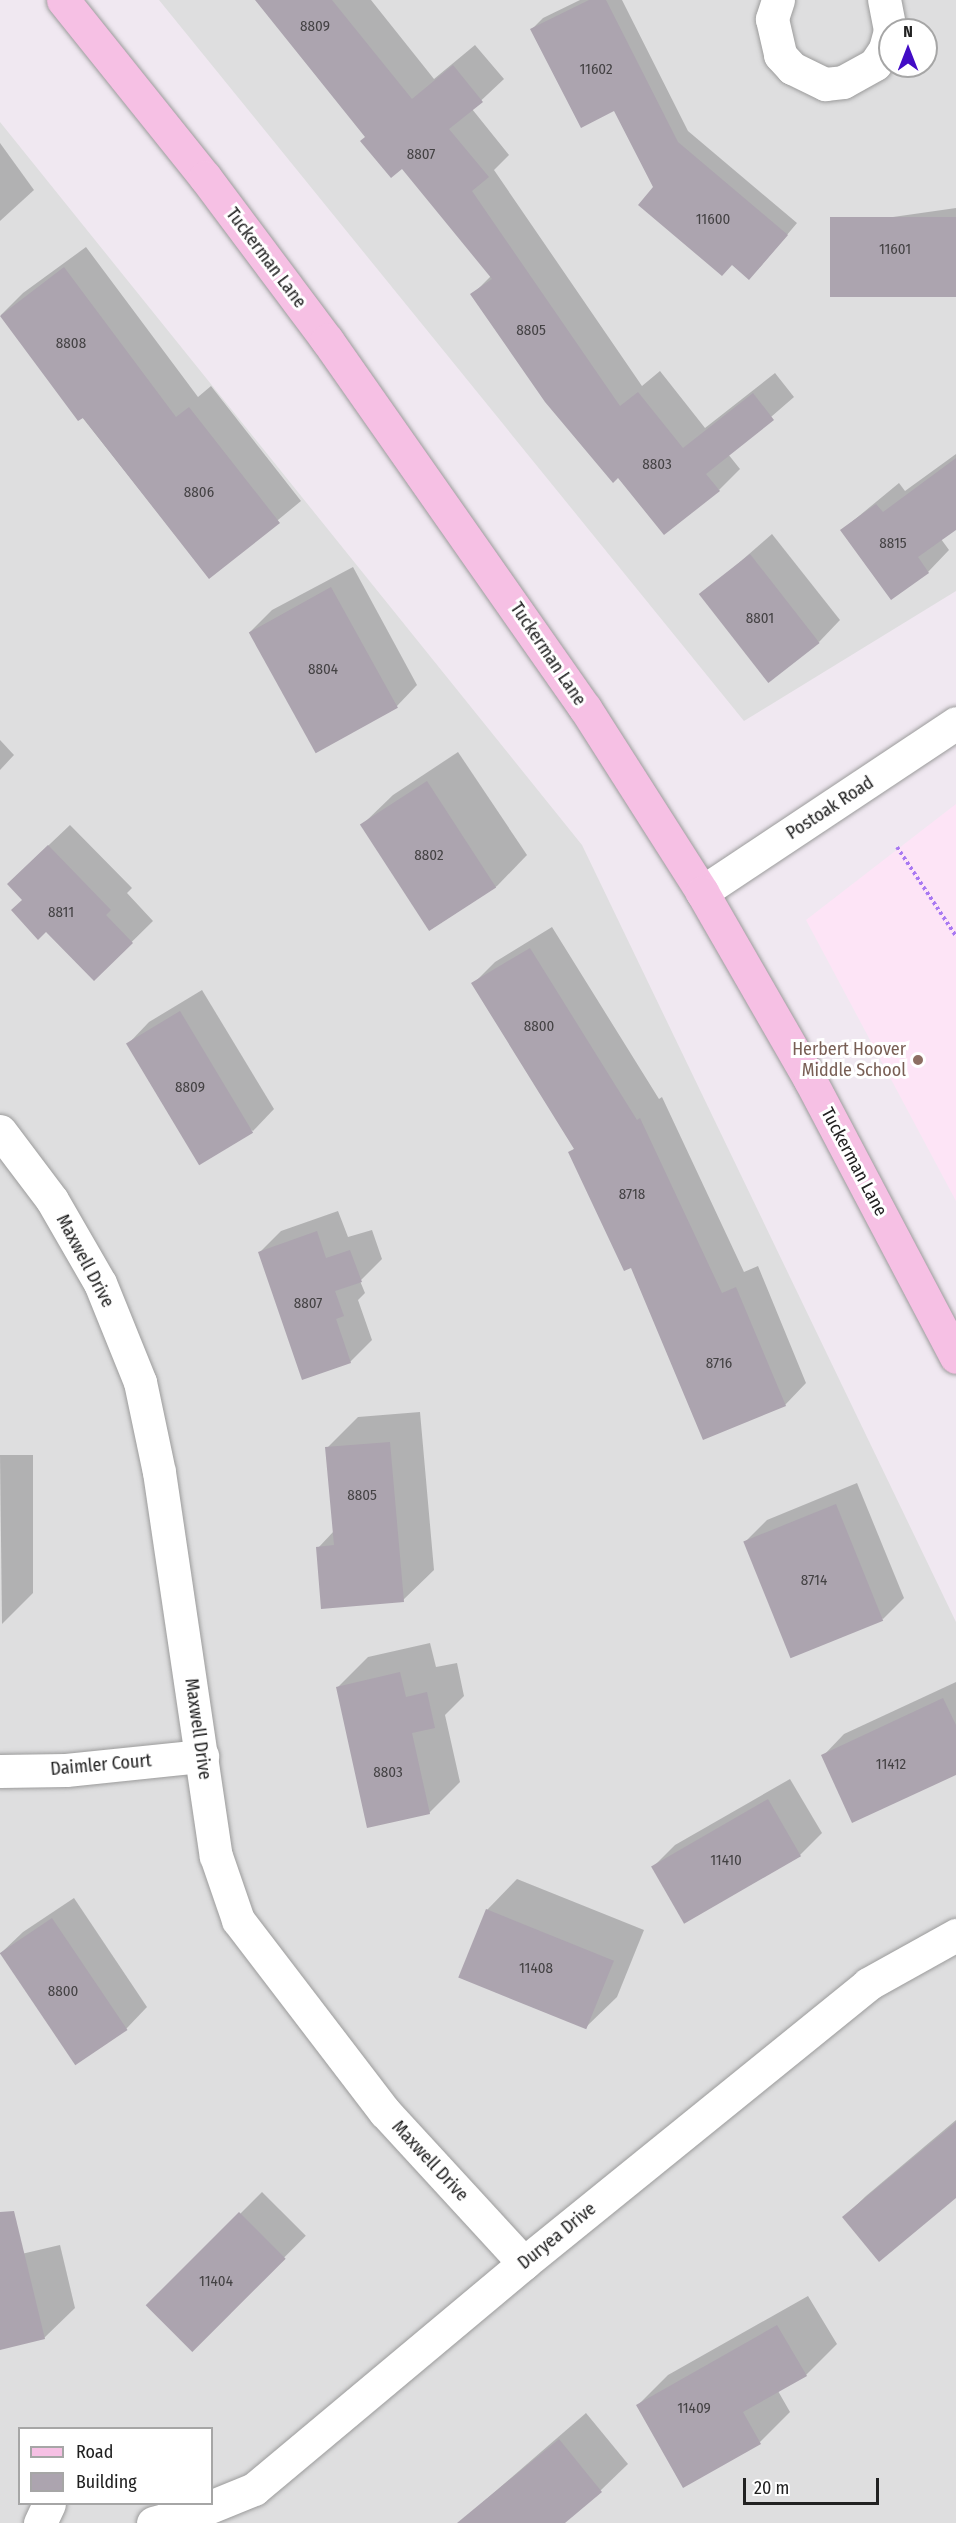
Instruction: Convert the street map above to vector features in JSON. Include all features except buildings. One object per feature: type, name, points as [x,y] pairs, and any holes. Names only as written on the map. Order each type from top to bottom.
[{"type":"main road","name":"Tuckerman Lane","points":[[63,0],[212,187],[458,522],[585,708],[702,892],[810,1080],[956,1357]]},
{"type":"street","points":[[778,0],[772,19],[780,55],[807,78],[825,84],[843,82],[875,64],[885,49],[890,30],[884,0]]},
{"type":"street","name":"Postoak Road","points":[[702,892],[956,723]]},
{"type":"street","name":"Maxwell Drive","points":[[0,1131],[52,1200],[100,1283],[140,1382],[159,1472],[216,1857],[238,1920],[385,2112],[524,2263]]},
{"type":"street","name":"Daimler Court","points":[[0,1771],[66,1770],[202,1756]]},
{"type":"street","name":"Duryea Drive","points":[[144,2505],[153,2523],[205,2509],[254,2489],[524,2263],[868,1983],[956,1935]]},
{"type":"street","points":[[40,2523],[49,2505]]},
{"type":"path","points":[[897,847],[956,936]]},
{"type":"shaded area","points":[[159,0],[956,0],[956,591],[744,721]]},
{"type":"shaded area","points":[[0,122],[582,845],[956,1622],[956,2523],[0,2523]]},
{"type":"shaded area","name":"Herbert Hoover Middle School","points":[[956,804],[956,1201],[806,920]]},
{"type":"place","name":"Herbert Hoover Middle School","points":[[918,1060]]}]
